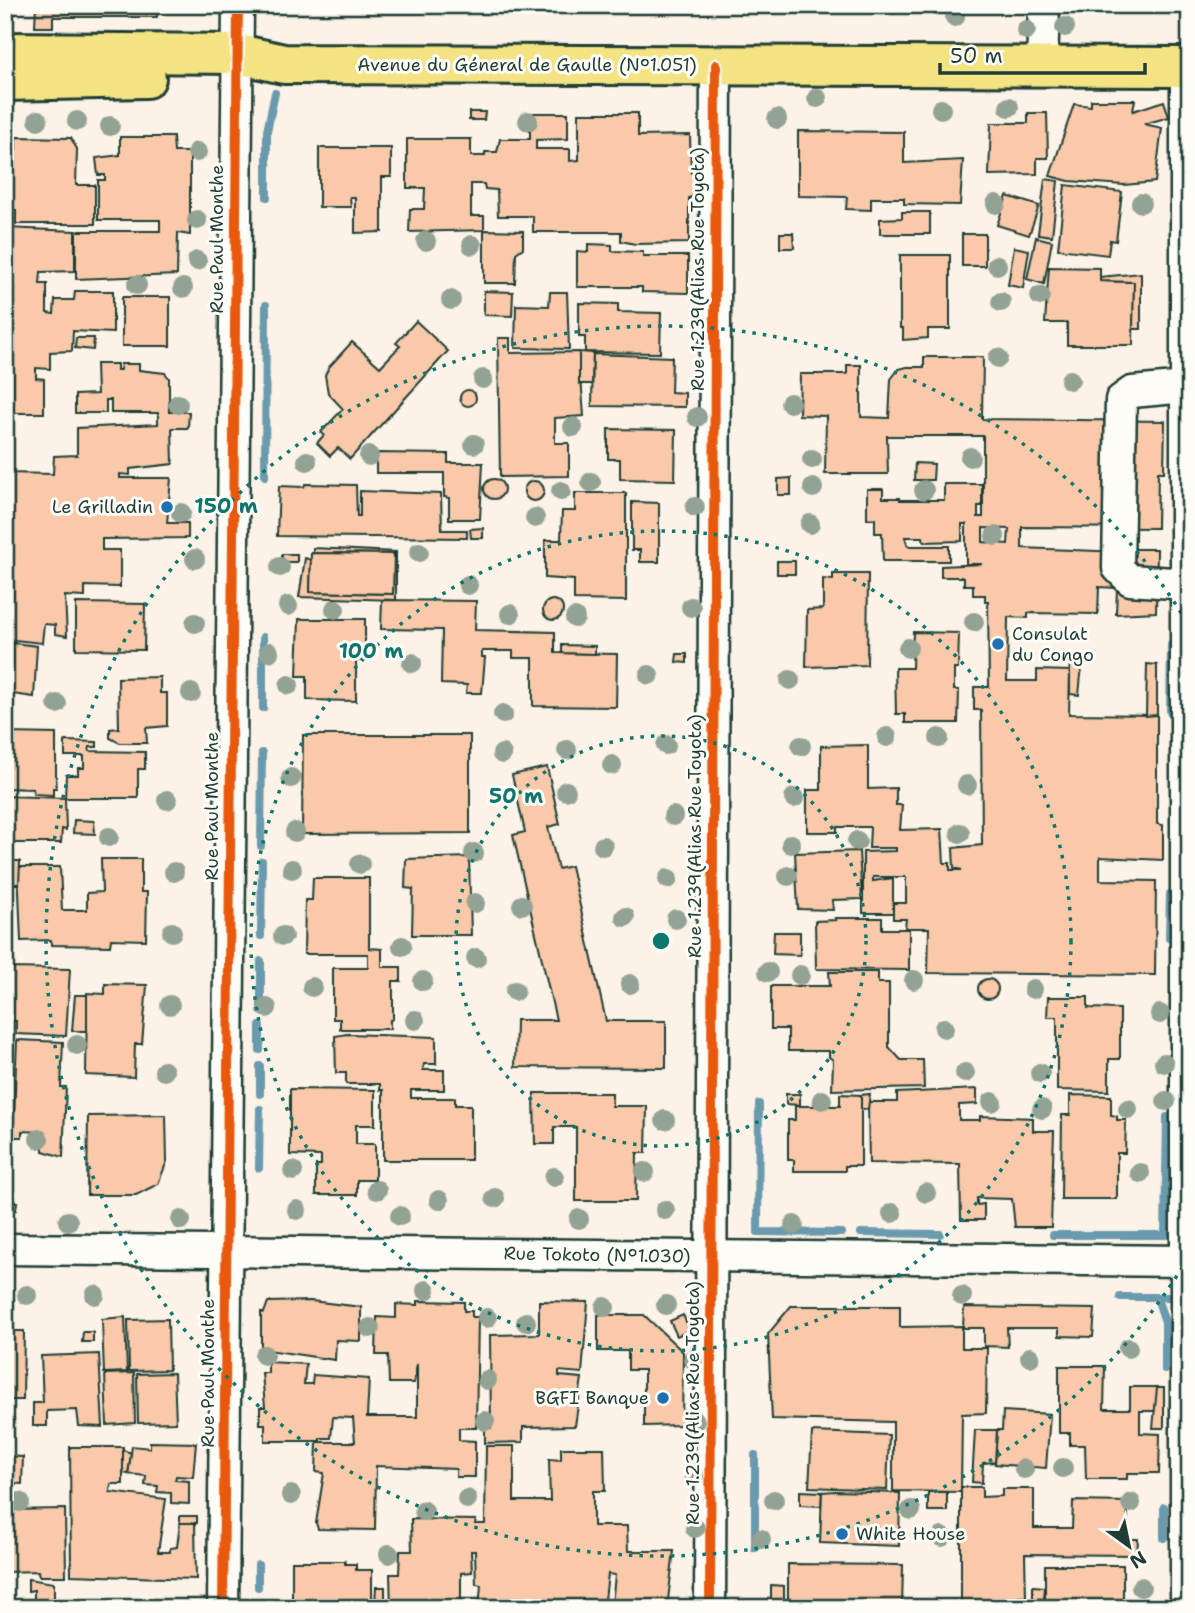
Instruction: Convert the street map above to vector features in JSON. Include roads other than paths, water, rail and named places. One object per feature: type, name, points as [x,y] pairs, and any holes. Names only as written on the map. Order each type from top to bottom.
[{"type":"main road","name":"Avenue du Géneral de Gaulle (N°1.051)","points":[[5,52],[237,65]]},
{"type":"main road","name":"Avenue du Géneral de Gaulle (N°1.051)","points":[[5,81],[284,64],[1188,67]]},
{"type":"street","name":"Rue Paul Monthe","points":[[223,1608],[239,5]]},
{"type":"street","points":[[1042,67],[1044,5]]},
{"type":"street","name":"Rue 1.239(Alias Rue Toyota)","points":[[710,1608],[716,65]]},
{"type":"street","points":[[1186,1608],[1189,1261],[1186,584],[1188,67]]},
{"type":"street","points":[[1186,387],[1132,392],[1121,400],[1118,568],[1130,580],[1186,584]]},
{"type":"street","name":"Rue Tokoto (N°1.030)","points":[[5,1250],[226,1249],[1189,1261]]},
{"type":"waterway","points":[[267,197],[267,131],[275,93]]},
{"type":"waterway","points":[[265,476],[266,305]]},
{"type":"waterway","points":[[263,637],[263,708]]},
{"type":"waterway","points":[[1170,712],[1171,645]]},
{"type":"waterway","points":[[261,846],[262,753]]},
{"type":"waterway","points":[[261,936],[262,861]]},
{"type":"waterway","points":[[1169,938],[1170,894]]},
{"type":"waterway","points":[[261,961],[261,1011]]},
{"type":"waterway","points":[[260,1026],[260,1050]]},
{"type":"waterway","points":[[260,1066],[260,1094]]},
{"type":"waterway","points":[[759,1104],[758,1232],[841,1233]]},
{"type":"waterway","points":[[259,1168],[260,1109]]},
{"type":"waterway","points":[[1053,1235],[1165,1235],[1167,1117]]},
{"type":"waterway","points":[[861,1233],[940,1234]]},
{"type":"waterway","points":[[1120,1297],[1176,1297]]},
{"type":"waterway","points":[[1157,1298],[1165,1322],[1165,1370]]},
{"type":"waterway","points":[[755,1455],[755,1548]]},
{"type":"waterway","points":[[1164,1507],[1164,1538]]},
{"type":"waterway","points":[[258,1565],[258,1587]]},
{"type":"place","name":"Le Grilladin","points":[[167,507]]},
{"type":"place","name":"Consulat du Congo","points":[[998,644]]},
{"type":"place","name":"BGFI Banque","points":[[663,1398]]},
{"type":"place","name":"White House","points":[[842,1534]]}]
